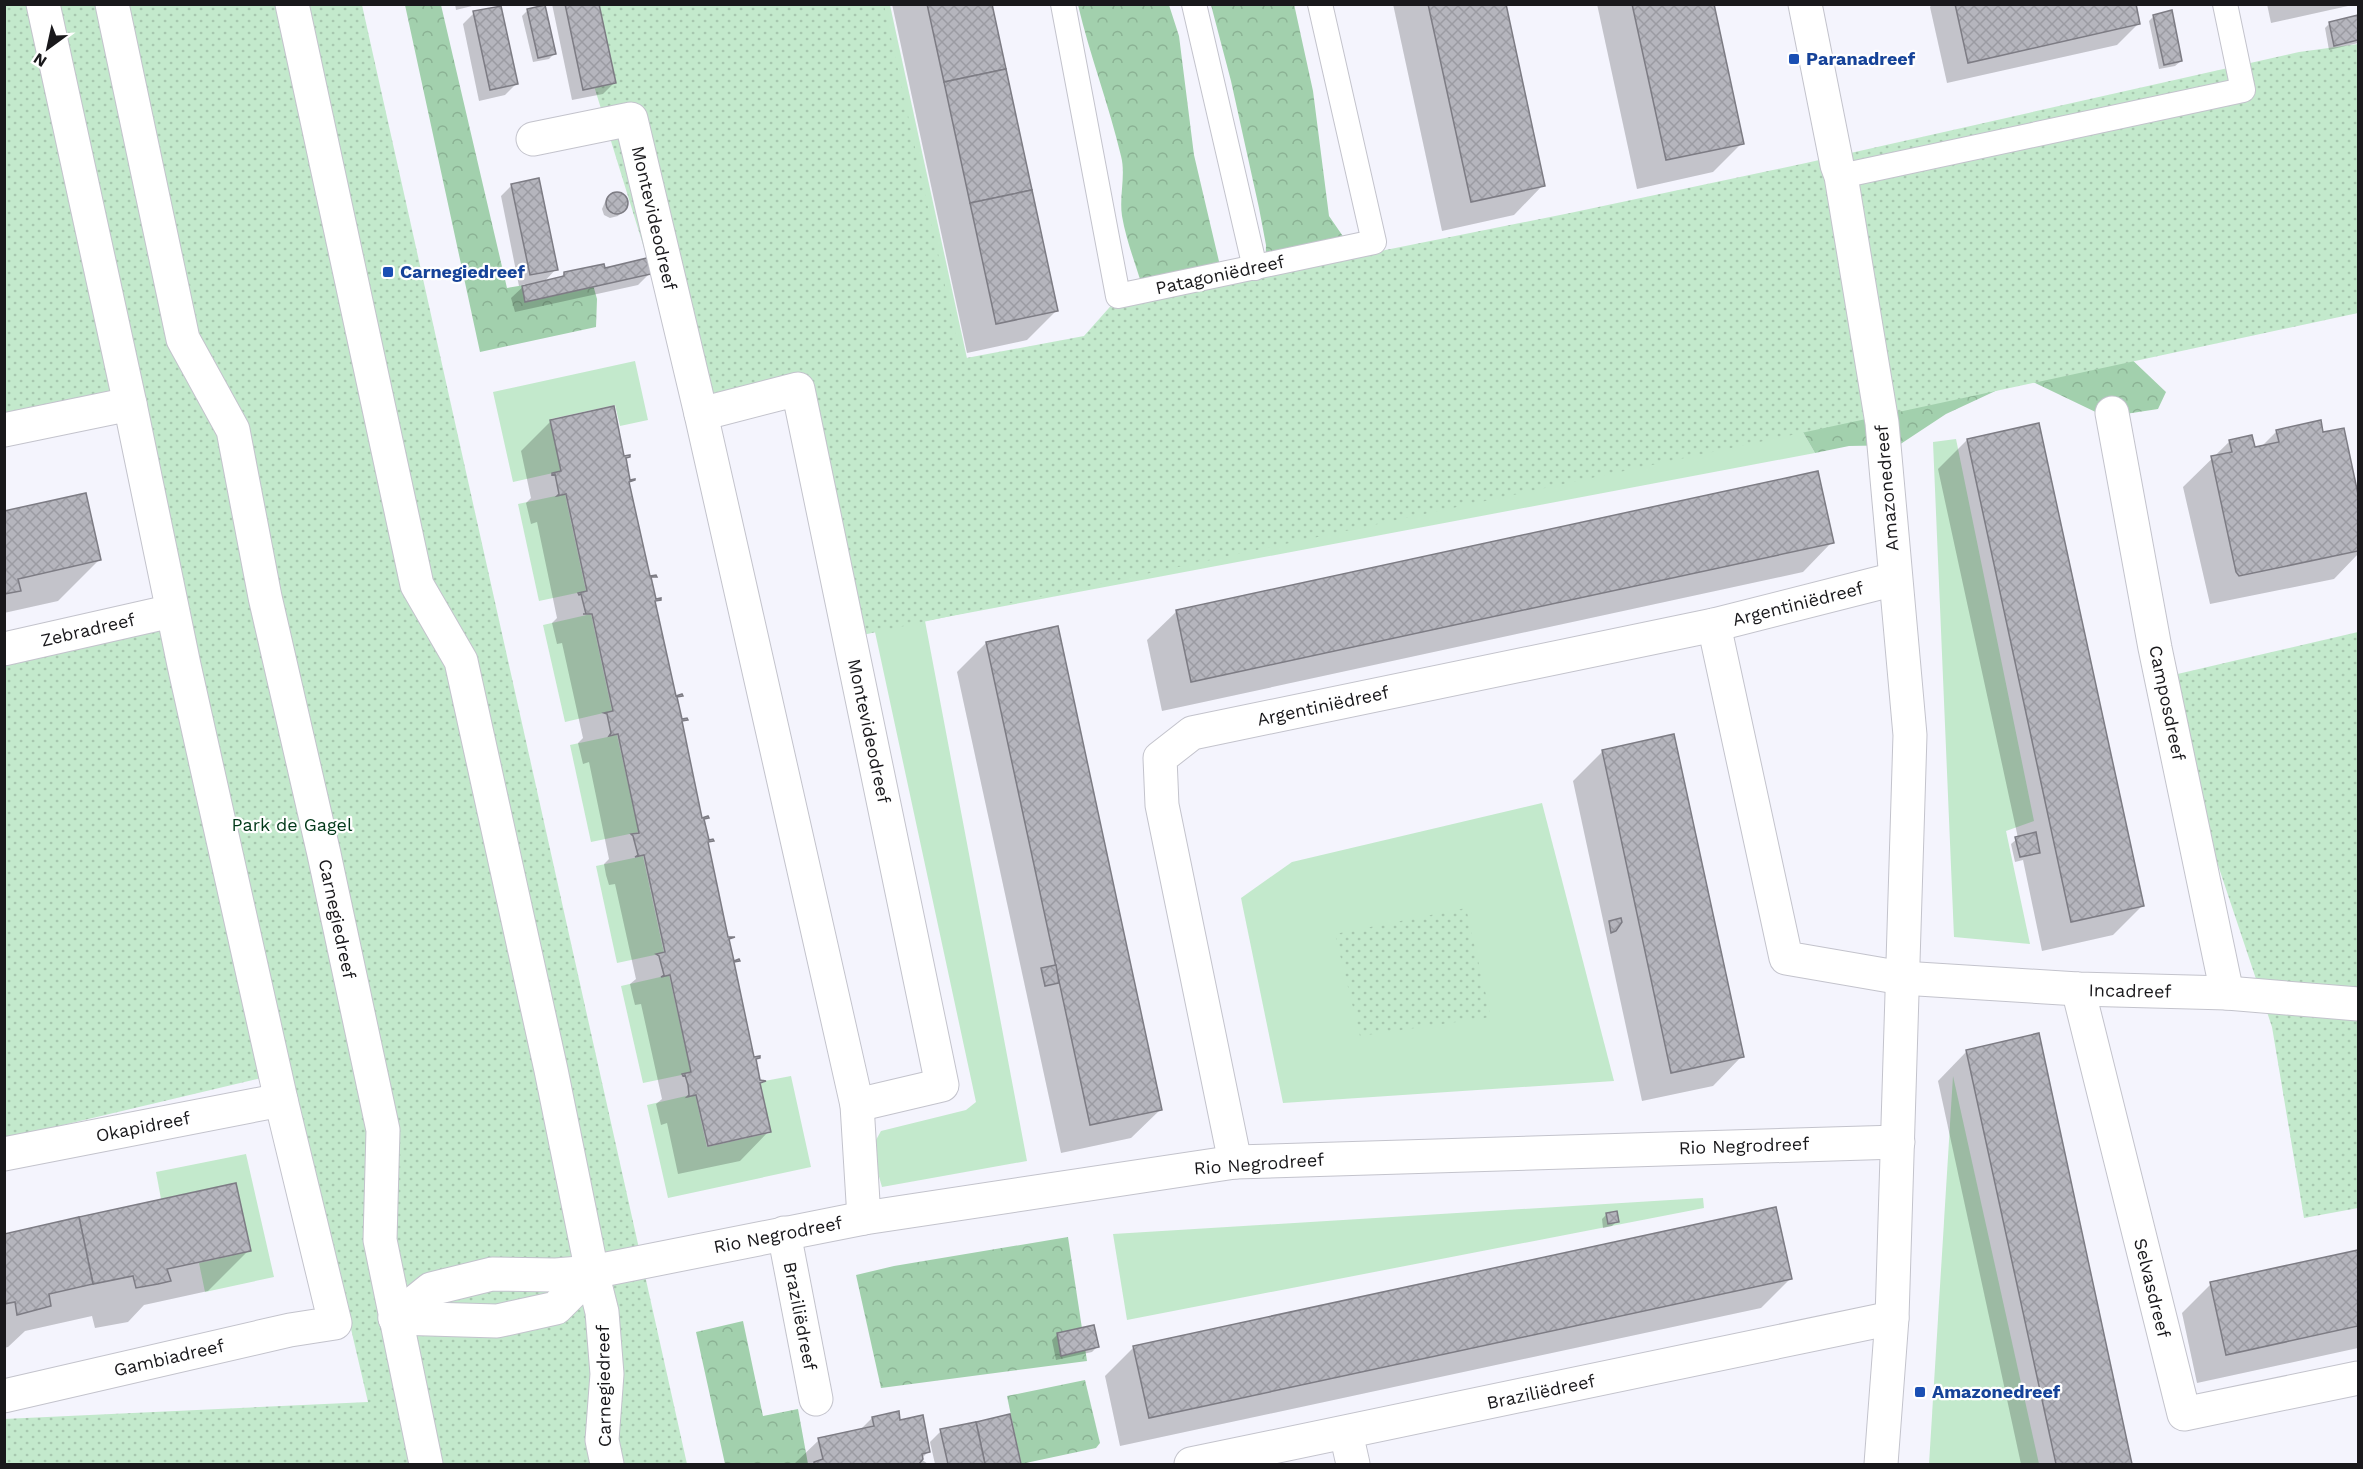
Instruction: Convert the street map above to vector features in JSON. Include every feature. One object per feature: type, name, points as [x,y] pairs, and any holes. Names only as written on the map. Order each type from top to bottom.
[{"type":"street","points":[[43,4],[130,404],[172,611],[281,1100]]},
{"type":"street","name":"Carnegiedreef","points":[[112,4],[183,339],[232,430],[265,597],[324,854],[383,1130],[380,1240],[426,1464]]},
{"type":"street","name":"Carnegiedreef","points":[[292,4],[417,585],[461,661],[551,1070],[603,1322],[607,1374],[602,1440],[607,1464]]},
{"type":"street","name":"Amazonedreef","points":[[1805,4],[1841,176],[1882,423],[1910,735],[1892,1318],[1872,1463]]},
{"type":"street","name":"Montevideodreef","points":[[533,139],[631,119],[857,1105],[864,1218]]},
{"type":"street","name":"Montevideodreef","points":[[700,414],[798,390],[942,1085],[857,1105]]},
{"type":"street","points":[[4,430],[130,404]]},
{"type":"street","name":"Camposdreef","points":[[2112,413],[2155,648],[2227,993]]},
{"type":"street","name":"Argentiniëdreef","points":[[1234,1162],[1162,806],[1160,758],[1192,733],[1714,625],[1895,579]]},
{"type":"street","name":"Zebradreef","points":[[4,649],[172,611]]},
{"type":"street","points":[[1714,625],[1786,958],[1902,978]]},
{"type":"street","name":"Incadreef","points":[[1902,978],[2078,989],[2227,993],[2358,1004]]},
{"type":"street","name":"Selvasdreef","points":[[2078,989],[2184,1414],[2358,1378]]},
{"type":"street","name":"Okapidreef","points":[[4,1154],[281,1100]]},
{"type":"street","name":"Gambiadreef","points":[[4,1396],[290,1330],[335,1323],[281,1100]]},
{"type":"street","name":"Rio Negrodreef","points":[[592,1272],[864,1218],[1234,1162],[1898,1142]]},
{"type":"street","name":"Braziliëdreef","points":[[784,1233],[816,1399]]},
{"type":"street","points":[[395,1318],[431,1289],[492,1274],[556,1275],[592,1272]]},
{"type":"street","points":[[395,1318],[497,1321],[556,1308],[592,1272]]},
{"type":"street","name":"Braziliëdreef","points":[[1191,1464],[1892,1318]]},
{"type":"street","points":[[1346,1433],[1353,1464]]},
{"type":"lane","name":"Patagoniëdreef","points":[[1063,4],[1118,296],[1374,242],[1320,4]]},
{"type":"lane","points":[[1194,4],[1255,268]]},
{"type":"lane","points":[[1841,176],[2243,90],[2225,4]]},
{"type":"green space","points":[[1294,4],[1313,91],[1329,216],[1360,261],[2068,299],[2166,392],[2158,409],[2106,417],[2031,381],[2004,387],[1946,414],[1899,445],[1849,446],[1815,453],[1774,382],[1146,300],[1122,216],[1121,156],[1078,5],[1169,5],[1179,36],[1194,155],[1225,287],[1265,280],[1266,245],[1231,81],[1211,5]]},
{"type":"green space","name":"Park de Gagel","points":[[5,5],[362,5],[687,1464],[5,1464],[4,1419],[368,1402],[291,1071],[4,1139],[5,649],[172,611],[130,404],[5,430]]},
{"type":"green space","points":[[405,5],[441,5],[507,288],[590,274],[597,299],[596,327],[480,352]]},
{"type":"green space","points":[[569,5],[884,5],[961,359],[1084,336],[1116,300],[1236,280],[1570,213],[1806,163],[2299,52],[2358,44],[2358,313],[844,639],[791,385],[694,410]]},
{"type":"green space","points":[[595,5],[890,5],[968,363],[1774,382],[1815,453],[925,621],[1027,1161],[882,1187],[871,1149],[881,1131],[966,1110],[976,1102],[808,320]]},
{"type":"green space","points":[[635,361],[648,420],[620,426],[615,405],[551,419],[562,471],[513,482],[493,392]]},
{"type":"green space","points":[[1956,439],[2034,821],[2006,831],[2030,944],[1954,937],[1933,442]]},
{"type":"green space","points":[[565,494],[586,591],[539,601],[518,504]]},
{"type":"green space","points":[[591,614],[612,711],[565,722],[543,625]]},
{"type":"green space","points":[[2358,632],[2358,1208],[2304,1218],[2272,1027],[2156,679]]},
{"type":"green space","points":[[617,735],[639,832],[591,842],[570,745]]},
{"type":"green space","points":[[1542,803],[1614,1081],[1283,1103],[1241,898],[1292,862]]},
{"type":"green space","points":[[643,856],[664,953],[617,963],[596,866]]},
{"type":"green space","points":[[1466,908],[1491,1017],[1360,1036],[1335,934]]},
{"type":"green space","points":[[669,975],[691,1073],[643,1083],[621,986]]},
{"type":"green space","points":[[791,1076],[811,1167],[668,1198],[647,1105],[695,1094],[707,1147],[770,1133],[759,1082]]},
{"type":"green space","points":[[1953,1076],[2039,1464],[1929,1464]]},
{"type":"green space","points":[[246,1154],[274,1277],[205,1292],[199,1263],[250,1251],[236,1183],[161,1199],[156,1172]]},
{"type":"green space","points":[[1703,1198],[1704,1208],[1127,1320],[1113,1234]]},
{"type":"green space","points":[[1068,1237],[1087,1361],[881,1388],[856,1275],[894,1266]]},
{"type":"green space","points":[[743,1321],[763,1416],[798,1409],[808,1464],[725,1464],[696,1332]]},
{"type":"green space","points":[[1085,1380],[1100,1443],[1096,1448],[1021,1464],[1007,1396]]},
{"type":"building","points":[[565,4],[599,4],[616,83],[583,90]]},
{"type":"building","points":[[927,4],[992,4],[1006,69],[944,82]]},
{"type":"building","points":[[1428,4],[1506,4],[1545,186],[1471,202]]},
{"type":"building","points":[[1632,4],[1714,4],[1744,144],[1666,160]]},
{"type":"building","points":[[1955,4],[2136,4],[2140,24],[1968,63]]},
{"type":"building","points":[[545,5],[556,54],[538,58],[527,9]]},
{"type":"building","points":[[501,6],[518,84],[490,90],[473,11]]},
{"type":"building","points":[[2172,10],[2182,61],[2164,65],[2153,15]]},
{"type":"building","points":[[2358,15],[2358,40],[2334,46],[2329,22]]},
{"type":"building","points":[[1006,69],[1032,190],[970,203],[944,82]]},
{"type":"building","points":[[539,178],[558,270],[530,275],[511,184]]},
{"type":"building","points":[[1032,190],[1058,311],[996,324],[970,203]]},
{"type":"building","points":[[617,192],[625,195],[628,203],[625,211],[617,214],[609,211],[606,203],[609,195]]},
{"type":"building","points":[[647,258],[651,274],[525,302],[522,286],[564,276],[564,272],[604,264],[605,268]]},
{"type":"building","points":[[614,406],[624,456],[630,455],[626,458],[630,480],[635,480],[629,482],[650,576],[656,575],[657,577],[651,577],[656,599],[661,598],[655,601],[676,696],[682,694],[683,696],[677,697],[682,719],[687,718],[688,720],[682,721],[702,818],[708,816],[709,818],[704,819],[709,840],[714,841],[708,842],[728,937],[735,937],[729,939],[734,961],[739,959],[740,961],[734,962],[754,1057],[760,1056],[756,1059],[760,1080],[766,1081],[760,1083],[771,1132],[708,1146],[696,1095],[687,1097],[689,1095],[688,1085],[685,1075],[682,1074],[691,1072],[670,975],[661,977],[664,975],[659,956],[656,954],[665,952],[644,855],[635,857],[638,855],[631,834],[639,833],[618,734],[609,736],[611,733],[607,714],[604,713],[613,711],[592,614],[586,614],[581,594],[578,593],[587,591],[566,494],[557,496],[559,494],[555,474],[552,475],[552,473],[561,471],[550,420]]},
{"type":"building","points":[[2321,420],[2323,432],[2344,428],[2358,494],[2358,551],[2239,576],[2236,572],[2211,456],[2232,452],[2229,440],[2252,435],[2255,447],[2279,442],[2276,430]]},
{"type":"building","points":[[2039,423],[2144,906],[2071,922],[1967,439]]},
{"type":"building","points":[[1818,471],[1834,543],[1191,682],[1176,610]]},
{"type":"building","points":[[86,493],[101,560],[18,579],[21,591],[4,594],[4,511]]},
{"type":"building","points":[[1058,626],[1162,1110],[1090,1125],[986,642]]},
{"type":"building","points":[[1674,734],[1744,1057],[1671,1073],[1602,750]]},
{"type":"building","points":[[2036,832],[2040,853],[2020,857],[2015,837]]},
{"type":"building","points":[[1621,918],[1622,922],[1616,931],[1611,933],[1609,921]]},
{"type":"building","points":[[1056,965],[1059,983],[1045,986],[1041,968]]},
{"type":"building","points":[[2039,1033],[2132,1464],[2056,1464],[1966,1050]]},
{"type":"building","points":[[236,1183],[251,1251],[167,1269],[171,1281],[158,1284],[136,1288],[133,1276],[93,1284],[79,1217]]},
{"type":"building","points":[[1776,1207],[1792,1279],[1149,1418],[1133,1346]]},
{"type":"building","points":[[1617,1211],[1619,1222],[1608,1224],[1606,1213]]},
{"type":"building","points":[[79,1217],[93,1284],[49,1294],[51,1306],[17,1315],[15,1302],[4,1304],[4,1234]]},
{"type":"building","points":[[2358,1250],[2358,1326],[2226,1355],[2210,1282]]},
{"type":"building","points":[[1094,1325],[1099,1347],[1061,1356],[1057,1333]]},
{"type":"building","points":[[899,1411],[900,1420],[923,1415],[930,1452],[922,1454],[923,1459],[919,1464],[814,1464],[823,1459],[818,1438],[874,1426],[872,1417]]},
{"type":"building","points":[[1010,1414],[1021,1464],[985,1464],[976,1422]]},
{"type":"building","points":[[976,1422],[985,1464],[948,1464],[940,1429]]},
{"type":"place","name":"Paranadreef","points":[[1794,59]]},
{"type":"place","name":"Carnegiedreef","points":[[388,272]]},
{"type":"place","name":"Amazonedreef","points":[[1920,1392]]}]
